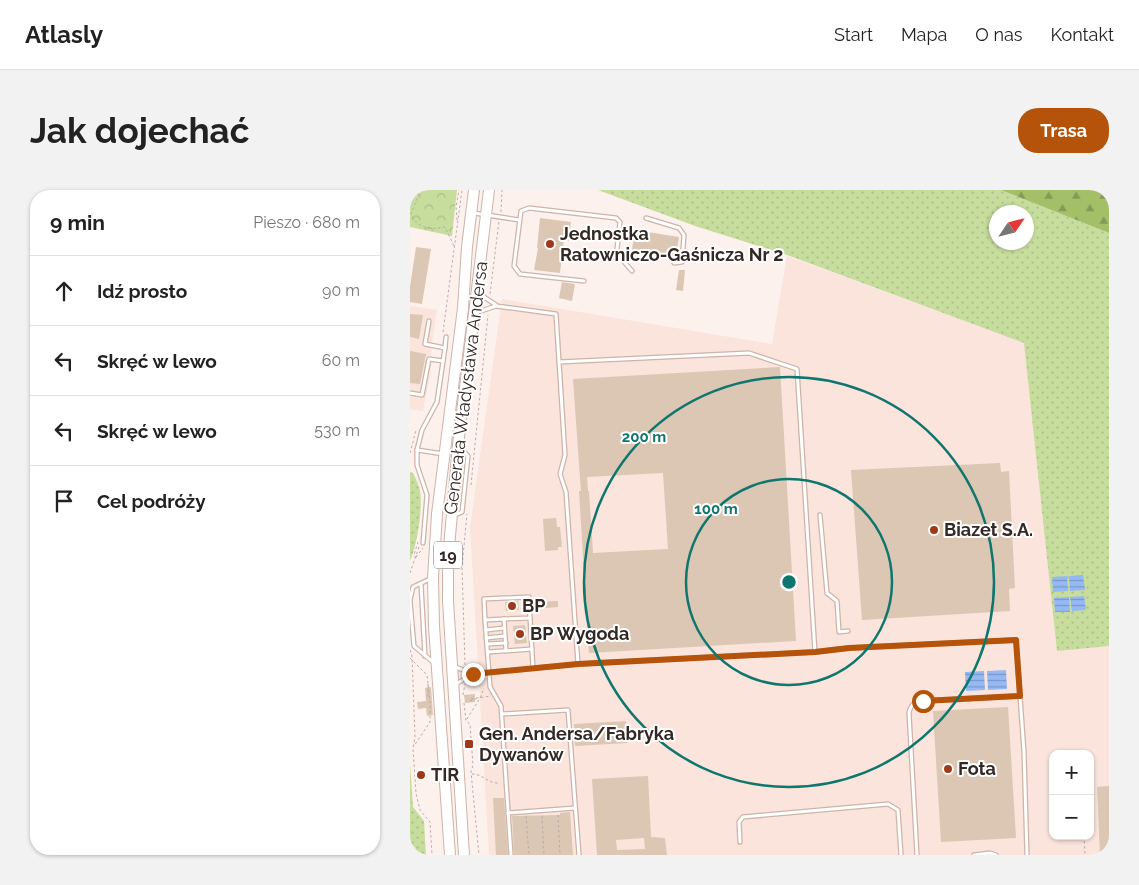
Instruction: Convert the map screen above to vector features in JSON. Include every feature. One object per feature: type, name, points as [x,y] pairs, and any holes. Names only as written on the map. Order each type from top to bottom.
[{"type":"highway","name":"Generała Władysława Andersa","points":[[450,855],[433,578],[434,545],[464,300],[474,190]]},
{"type":"highway","name":"Generała Władysława Andersa","points":[[464,855],[448,602],[448,559],[458,445],[489,190]]},
{"type":"lane","points":[[584,281],[520,274],[514,266],[521,212],[528,208],[616,218],[620,222],[617,249],[619,256],[632,271]]},
{"type":"lane","points":[[471,213],[520,220]]},
{"type":"lane","points":[[646,218],[679,228],[684,235],[682,262],[674,264]]},
{"type":"lane","points":[[477,292],[496,306]]},
{"type":"lane","points":[[474,313],[496,306],[556,314],[565,455],[560,474],[566,492],[578,664]]},
{"type":"lane","points":[[429,321],[425,344],[445,348]]},
{"type":"lane","points":[[423,543],[427,495],[417,464],[417,450],[422,430],[437,402],[446,337]]},
{"type":"lane","points":[[559,362],[749,353],[796,369],[815,652]]},
{"type":"lane","points":[[410,393],[422,395],[429,359],[443,361]]},
{"type":"lane","points":[[417,450],[444,454]]},
{"type":"lane","points":[[820,515],[827,593],[837,601],[839,632],[848,630]]},
{"type":"lane","points":[[433,578],[413,587],[410,600],[414,646],[438,665]]},
{"type":"lane","points":[[421,584],[425,656]]},
{"type":"lane","points":[[511,855],[502,714],[500,701],[494,696],[490,687],[484,599],[529,597],[533,668]]},
{"type":"lane","points":[[485,620],[530,618]]},
{"type":"lane","points":[[504,619],[506,651]]},
{"type":"lane","points":[[486,630],[504,628]]},
{"type":"lane","points":[[531,632],[540,632]]},
{"type":"lane","points":[[486,638],[505,636]]},
{"type":"lane","points":[[452,665],[473,674],[578,664],[1016,640],[1024,752],[1027,855]]},
{"type":"lane","points":[[487,644],[506,643]]},
{"type":"lane","points":[[488,652],[532,649]]},
{"type":"lane","points":[[453,686],[473,674]]},
{"type":"lane","points":[[917,855],[908,713],[910,706],[915,702],[923,701],[1020,696]]},
{"type":"lane","points":[[502,714],[568,710],[578,855]]},
{"type":"lane","points":[[740,842],[739,822],[743,817],[888,804],[898,810],[901,855]]},
{"type":"lane","points":[[508,813],[575,808]]},
{"type":"lane","points":[[974,855],[990,853],[996,855]]},
{"type":"path","points":[[438,347],[444,331],[457,220],[456,207],[460,190]]},
{"type":"path","points":[[490,296],[502,190]]},
{"type":"path","points":[[411,214],[422,191]]},
{"type":"path","points":[[410,211],[416,223],[423,228],[435,229],[445,227],[454,246]]},
{"type":"path","points":[[470,486],[488,313]]},
{"type":"path","points":[[410,453],[417,428]]},
{"type":"path","points":[[465,666],[462,567],[467,514]]},
{"type":"path","points":[[416,558],[414,555],[418,535]]},
{"type":"path","points":[[416,558],[423,547],[423,543]]},
{"type":"path","points":[[410,573],[420,544],[423,543]]},
{"type":"path","points":[[410,650],[415,728],[413,746],[418,804],[430,822],[432,855]]},
{"type":"path","points":[[410,658],[427,674],[430,722],[413,746]]},
{"type":"path","points":[[428,683],[428,698]]},
{"type":"path","points":[[462,695],[465,684]]},
{"type":"path","points":[[471,700],[494,696]]},
{"type":"path","points":[[466,721],[480,698]]},
{"type":"path","points":[[464,704],[466,721],[470,724],[471,773],[479,855]]},
{"type":"path","points":[[410,728],[415,728]]},
{"type":"path","points":[[471,773],[477,774],[493,784],[506,783]]},
{"type":"path","points":[[558,809],[560,855]]},
{"type":"path","points":[[542,810],[544,855]]},
{"type":"path","points":[[526,812],[529,855]]},
{"type":"path","points":[[1084,840],[1085,855]]},
{"type":"shaded area","points":[[787,256],[1025,343],[1057,650],[1109,646],[1109,855],[489,855],[470,527],[502,299],[772,344]]},
{"type":"shaded area","points":[[410,306],[437,310],[431,350],[431,370],[423,411],[410,409]]},
{"type":"green space","points":[[410,190],[457,190],[452,236],[410,227]]},
{"type":"green space","points":[[598,190],[1001,190],[1109,233],[1109,646],[1057,651],[1024,343],[787,255],[695,226]]},
{"type":"green space","points":[[1001,190],[1109,190],[1109,233]]},
{"type":"green space","points":[[410,472],[413,473],[420,489],[421,507],[419,527],[410,561]]},
{"type":"green space","points":[[410,763],[413,807],[424,821],[426,855],[410,855]]},
{"type":"water","points":[[1083,575],[1085,590],[1070,591],[1069,576]]},
{"type":"water","points":[[1067,576],[1068,591],[1053,592],[1052,577]]},
{"type":"water","points":[[1084,596],[1086,610],[1072,611],[1070,597]]},
{"type":"water","points":[[1069,597],[1070,612],[1055,612],[1054,598]]},
{"type":"water","points":[[1006,670],[1007,689],[988,690],[987,671]]},
{"type":"water","points":[[984,671],[985,690],[966,691],[965,672]]},
{"type":"building","name":"Jednostka Ratowniczo-Gaśnicza Nr 2","points":[[540,218],[571,222],[569,241],[564,240],[560,273],[534,270]]},
{"type":"building","points":[[635,230],[679,237],[676,258],[640,253],[639,257],[631,256]]},
{"type":"building","points":[[416,247],[431,249],[422,304],[410,302],[410,287]]},
{"type":"building","points":[[679,270],[685,270],[683,291],[676,290]]},
{"type":"building","points":[[562,282],[575,284],[572,301],[559,298]]},
{"type":"building","points":[[410,314],[423,315],[419,339],[410,337]]},
{"type":"building","points":[[410,351],[426,354],[420,384],[410,383]]},
{"type":"building","points":[[780,367],[796,641],[589,653],[573,379]],"holes":[[[663,473],[668,549],[593,553],[587,477]]]},
{"type":"building","name":"Biazet S.A.","points":[[1000,463],[1001,472],[1009,471],[1015,588],[1009,589],[1010,611],[862,620],[851,470]]},
{"type":"building","points":[[556,518],[557,527],[560,527],[562,547],[558,547],[558,550],[545,551],[543,519]]},
{"type":"building","name":"BP","points":[[518,601],[519,610],[506,611],[505,602]]},
{"type":"building","points":[[558,601],[558,607],[534,609],[534,602]]},
{"type":"building","name":"BP Wygoda","points":[[525,625],[527,643],[515,644],[513,626]]},
{"type":"building","points":[[431,687],[433,715],[427,716],[426,708],[418,709],[417,702],[426,701],[425,688]]},
{"type":"building","points":[[475,694],[475,702],[465,703],[464,695]]},
{"type":"building","points":[[1008,707],[1016,838],[941,842],[933,711]]},
{"type":"building","points":[[626,721],[627,743],[575,746],[574,724]]},
{"type":"building","points":[[648,776],[651,837],[665,838],[667,855],[597,855],[592,779]],"holes":[[[644,838],[645,849],[617,850],[616,840]]]},
{"type":"building","points":[[1109,786],[1109,855],[1100,855],[1097,787]]},
{"type":"building","points":[[493,798],[504,798],[508,855],[496,855]]},
{"type":"building","points":[[570,812],[573,855],[514,855],[512,816],[560,815],[560,813]]},
{"type":"place","name":"Jednostka Ratowniczo-Gaśnicza Nr 2","points":[[550,244]]},
{"type":"place","name":"Biazet S.A.","points":[[934,530]]},
{"type":"place","name":"BP","points":[[512,606]]},
{"type":"place","name":"BP Wygoda","points":[[520,634]]},
{"type":"place","name":"Gen. Andersa/Fabryka Dywanów","points":[[469,744]]},
{"type":"place","name":"Fota","points":[[948,769]]},
{"type":"place","name":"TIR","points":[[421,775]]},
{"type":"route","points":[[473,674],[578,664],[1016,640],[1020,696],[923,701]]}]
